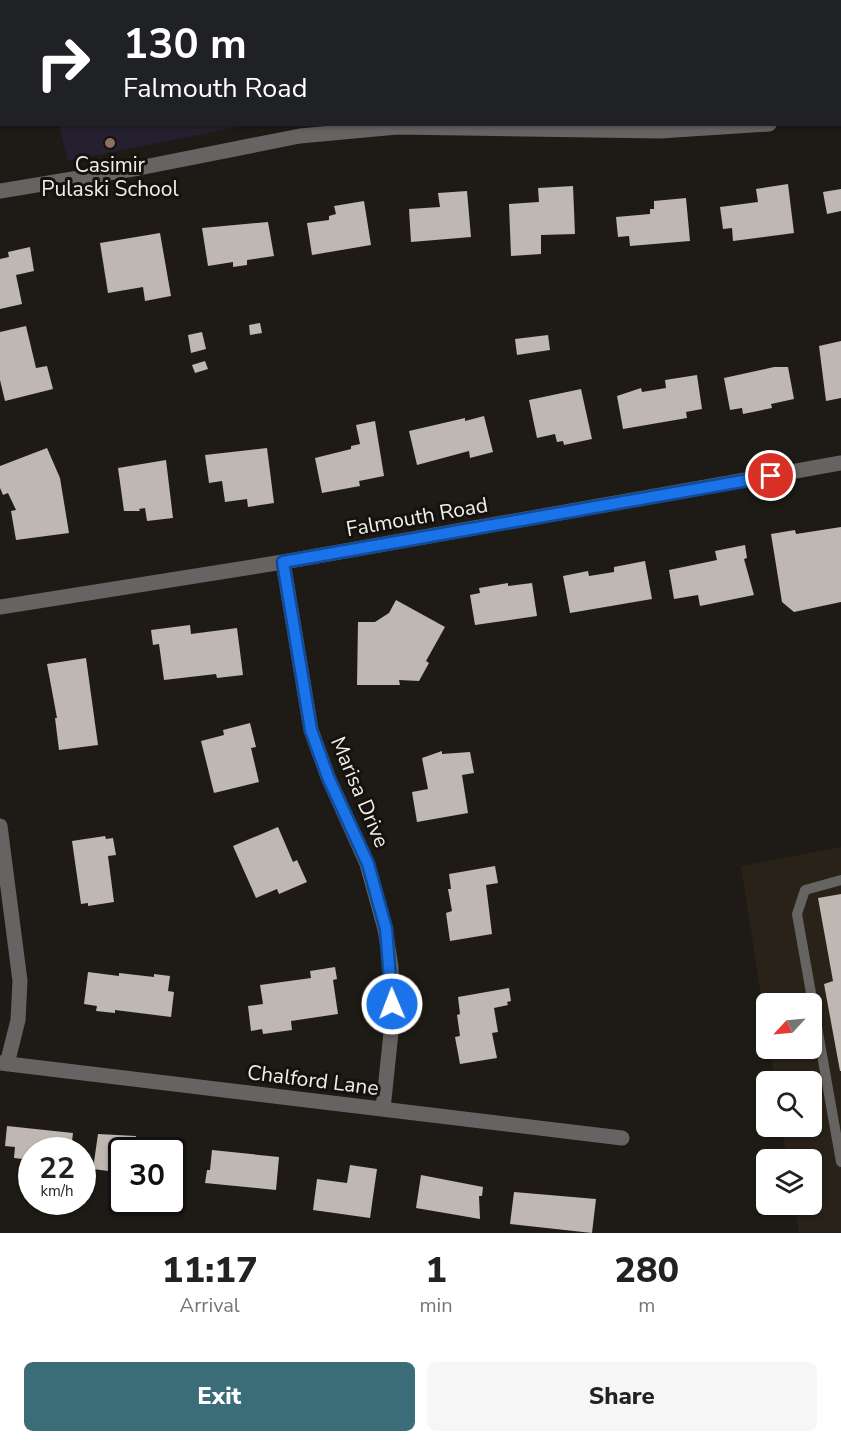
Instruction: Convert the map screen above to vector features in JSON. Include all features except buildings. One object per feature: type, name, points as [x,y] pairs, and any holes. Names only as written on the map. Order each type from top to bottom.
[{"type":"street","points":[[0,191],[139,168],[300,136],[397,127],[599,128],[660,131],[738,126]]},
{"type":"street","name":"Falmouth Road","points":[[0,606],[283,562],[841,463]]},
{"type":"street","name":"Marisa Drive","points":[[283,562],[311,730],[328,777],[368,864],[386,929],[391,967],[392,1023],[383,1109]]},
{"type":"street","points":[[0,826],[20,981],[18,1020],[4,1064]]},
{"type":"street","name":"Chalford Lane","points":[[4,1064],[622,1138]]},
{"type":"lane","points":[[841,880],[805,890],[797,914],[841,1162]]},
{"type":"shaded area","name":"Casimir Pulaski School","points":[[59,126],[242,126],[68,161]]},
{"type":"shaded area","points":[[841,847],[841,1233],[799,1233],[796,1215],[822,1215],[822,1149],[785,1149],[784,1137],[822,1137],[822,1071],[773,1071],[772,1059],[822,1059],[822,993],[761,993],[741,866]]},
{"type":"place","name":"Casimir Pulaski School","points":[[110,143]]},
{"type":"route","points":[[392,1004],[391,967],[386,929],[368,864],[328,777],[311,730],[283,562],[771,476]]}]
